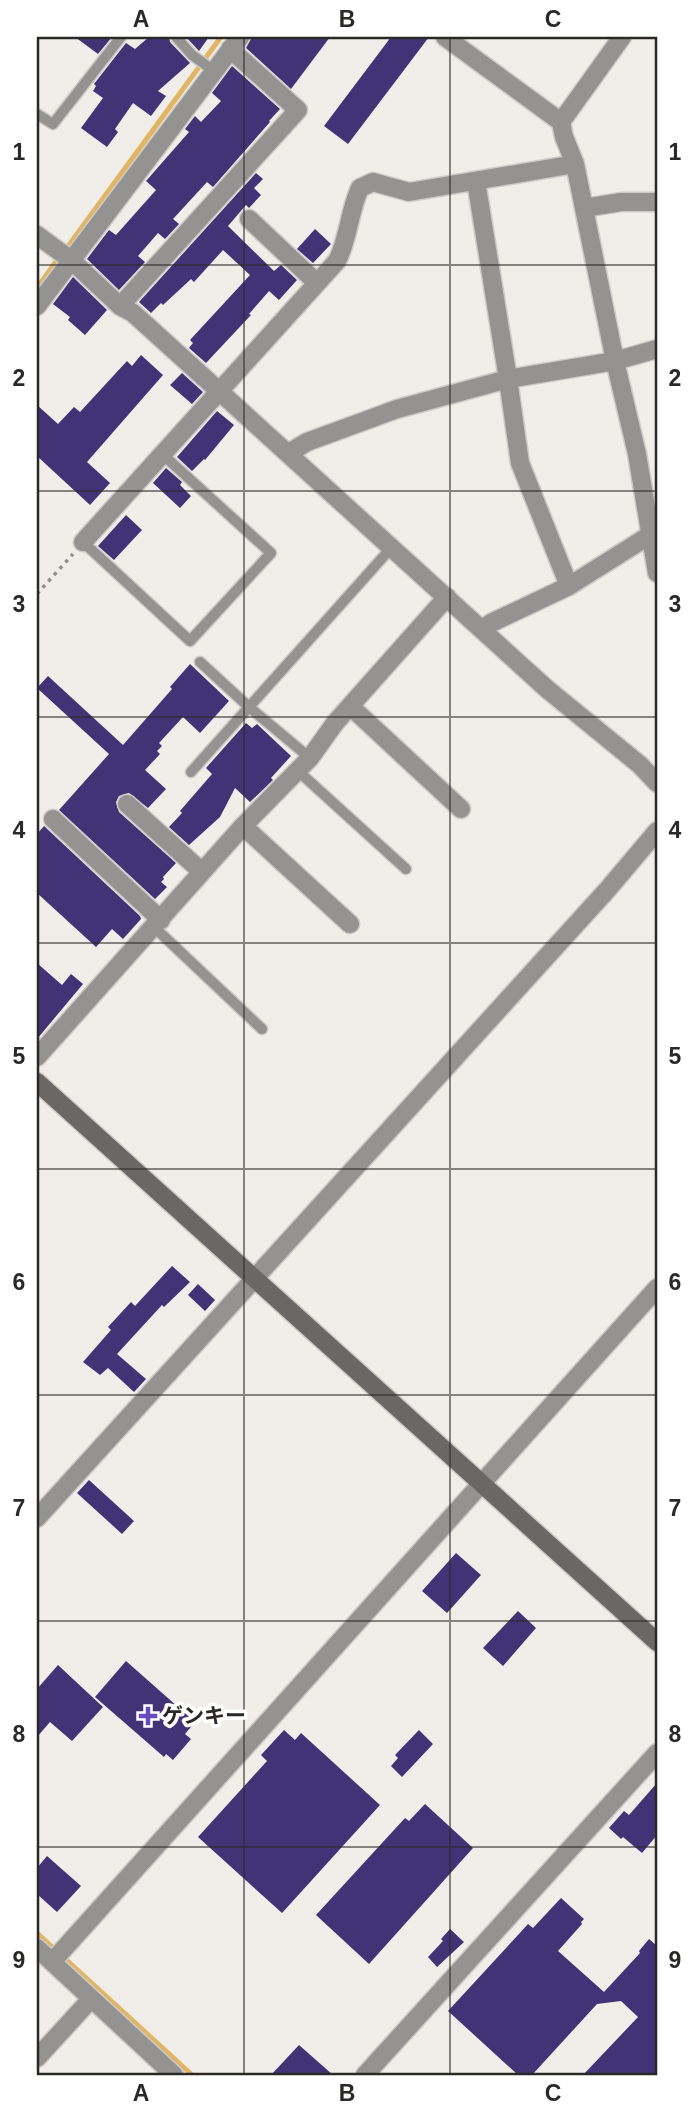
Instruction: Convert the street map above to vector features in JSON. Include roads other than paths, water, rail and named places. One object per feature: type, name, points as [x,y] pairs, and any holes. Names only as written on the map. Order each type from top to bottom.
[{"type":"street","points":[[445,37],[561,122],[575,164],[637,454],[657,573]]},
{"type":"street","points":[[561,122],[622,37]]},
{"type":"street","points":[[37,306],[235,43],[298,110],[120,306]]},
{"type":"street","points":[[83,542],[337,261],[345,247],[354,200],[360,188],[373,182],[408,192],[575,164]]},
{"type":"street","points":[[476,180],[520,463],[569,586]]},
{"type":"street","points":[[584,208],[621,202],[657,202]]},
{"type":"street","points":[[249,219],[317,283]]},
{"type":"street","points":[[37,235],[71,260],[120,306],[133,313],[547,689],[640,765],[657,783]]},
{"type":"street","points":[[289,453],[307,442],[397,409],[508,379],[615,361],[657,349]]},
{"type":"street","points":[[482,629],[491,622],[569,586],[650,535]]},
{"type":"street","points":[[37,1057],[243,826],[304,764],[335,723],[447,597]]},
{"type":"street","points":[[350,706],[461,809]]},
{"type":"street","points":[[127,804],[202,872]]},
{"type":"street","points":[[53,819],[158,924]]},
{"type":"street","points":[[243,826],[350,924]]},
{"type":"street","points":[[37,1518],[608,889],[657,831]]},
{"type":"street","points":[[37,1082],[657,1642]]},
{"type":"street","points":[[52,1962],[657,1289]]},
{"type":"street","points":[[365,2075],[657,1753]]},
{"type":"street","points":[[37,1948],[174,2075]]},
{"type":"street","points":[[37,2058],[91,1998]]},
{"type":"lane","points":[[37,114],[53,124],[121,37]]},
{"type":"lane","points":[[176,37],[192,55],[214,71]]},
{"type":"lane","points":[[83,542],[190,641],[271,553],[162,454]]},
{"type":"lane","points":[[191,772],[392,547]]},
{"type":"lane","points":[[200,662],[249,707],[406,869]]},
{"type":"lane","points":[[158,924],[262,1029]]},
{"type":"waterway","points":[[69,245],[221,37]]},
{"type":"waterway","points":[[37,288],[55,263]]},
{"type":"waterway","points":[[37,1933],[192,2075]]},
{"type":"place","name":"ゲンキー","points":[[148,1716]]}]
